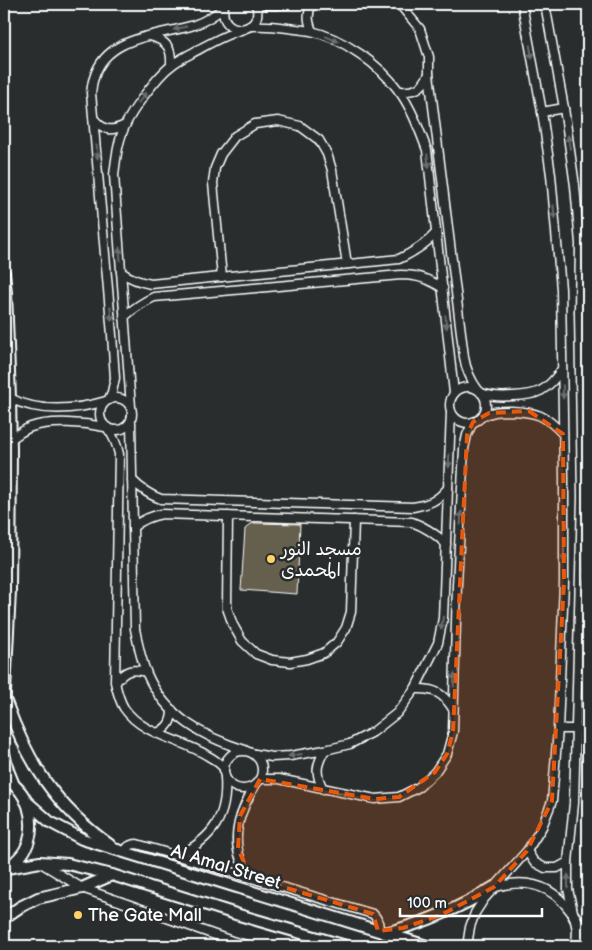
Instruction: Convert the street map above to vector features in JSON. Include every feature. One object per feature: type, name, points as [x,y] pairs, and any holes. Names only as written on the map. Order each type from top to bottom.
[{"type":"main road","points":[[4,273],[11,440],[7,549],[10,591],[4,712]]},
{"type":"main road","points":[[5,700],[27,753],[48,785],[79,820],[102,839],[121,851]]},
{"type":"main road","points":[[4,753],[14,785],[25,800],[30,812],[32,825],[30,838],[25,850],[6,869]]},
{"type":"main road","points":[[4,779],[14,785]]},
{"type":"main road","name":"Al Amal Street","points":[[25,800],[50,822],[72,834],[427,946]]},
{"type":"main road","points":[[6,869],[40,862],[68,864],[346,946]]},
{"type":"main road","points":[[4,918],[20,906],[38,898],[82,888],[112,876]]},
{"type":"main road","points":[[381,932],[403,928],[441,915],[477,898],[494,887]]},
{"type":"main road","points":[[574,916],[588,940]]},
{"type":"street","points":[[288,4],[256,4],[258,10],[257,17],[247,28],[217,39],[171,65],[153,84],[125,125],[116,158],[114,174],[133,415],[131,422],[135,629],[146,672],[161,699],[199,732],[221,743],[255,754],[272,757],[290,756],[350,744],[373,732],[397,713],[415,689],[438,643],[444,618],[450,402],[454,393],[466,387],[490,396],[529,395],[543,390],[554,381],[562,369]]},
{"type":"street","points":[[312,4],[308,14],[312,31]]},
{"type":"street","points":[[397,4],[401,6],[420,29],[429,57],[429,74],[464,357],[470,380],[485,399],[486,405],[481,417]]},
{"type":"street","points":[[467,946],[470,927],[475,913],[494,887],[527,851],[542,827],[552,800],[558,728],[564,582],[564,434],[561,289],[551,175],[542,112],[522,4]]},
{"type":"street","points":[[545,4],[564,108],[575,186],[580,244],[579,312],[584,401],[574,803],[568,862],[568,889],[576,930],[576,946]]},
{"type":"street","points":[[224,6],[223,15],[226,21],[237,29],[267,25],[312,31],[338,41],[361,54],[381,71],[399,91],[416,119],[427,150],[454,393]]},
{"type":"street","points":[[224,6],[214,15],[193,25],[124,42],[111,51],[100,63],[94,77],[91,93],[115,378],[112,392],[101,407],[99,414],[101,421],[114,437],[119,454],[115,682],[118,696],[124,708],[133,719],[144,727],[207,755],[224,771],[228,782],[241,789],[249,788],[258,782],[279,780],[375,799],[399,797],[418,787],[435,772],[447,754],[453,732],[464,449],[472,422]]},
{"type":"street","points":[[150,36],[160,39],[168,46],[172,55],[171,65]]},
{"type":"street","points":[[399,91],[409,92],[418,89],[425,82],[429,74]]},
{"type":"street","points":[[542,112],[564,108]]},
{"type":"street","points":[[94,119],[100,126],[108,129],[117,129],[125,125]]},
{"type":"street","points":[[222,277],[213,183],[215,168],[221,154],[234,136],[255,124],[278,121],[300,126],[319,140],[327,154],[332,170],[347,264]]},
{"type":"street","points":[[121,272],[140,282],[151,284],[399,259],[413,253],[436,233]]},
{"type":"street","points":[[580,244],[588,252]]},
{"type":"street","points":[[382,260],[384,276]]},
{"type":"street","points":[[287,270],[288,285]]},
{"type":"street","points":[[124,317],[133,308],[154,297],[401,274],[416,275],[430,280],[443,288]]},
{"type":"street","points":[[579,312],[588,302]]},
{"type":"street","points":[[10,398],[20,403],[44,408],[90,406],[116,398],[122,399],[131,407]]},
{"type":"street","points":[[451,412],[460,421],[466,423],[472,422],[490,412],[529,412],[542,416],[564,434]]},
{"type":"street","points":[[11,440],[20,432],[45,424],[90,424],[115,431],[127,427],[131,422]]},
{"type":"street","points":[[564,478],[582,478]]},
{"type":"street","points":[[132,480],[150,495],[161,499],[413,507],[433,502],[448,488]]},
{"type":"street","points":[[302,503],[302,518]]},
{"type":"street","points":[[132,527],[146,518],[162,514],[412,522],[436,534],[446,544]]},
{"type":"street","points":[[228,516],[228,608],[233,625],[242,641],[256,654],[272,660],[290,662],[324,653],[337,642],[346,628],[351,612],[354,520]]},
{"type":"street","points":[[581,549],[588,554]]},
{"type":"street","points":[[579,620],[588,609]]},
{"type":"street","points":[[115,682],[121,675],[129,671],[138,670],[146,672]]},
{"type":"street","points":[[415,689],[427,688],[438,692],[447,699],[453,709]]},
{"type":"street","points":[[157,733],[164,730],[169,724],[172,718],[172,710]]},
{"type":"street","points":[[558,728],[576,729]]},
{"type":"street","points":[[178,856],[192,849],[217,824],[226,792],[224,771],[226,760],[238,751],[245,750]]},
{"type":"street","points":[[323,789],[318,779],[317,769],[325,750]]},
{"type":"street","points":[[250,877],[242,863],[236,832],[246,800],[262,772],[262,766],[255,754]]},
{"type":"street","points":[[121,851],[137,844],[373,914],[378,919],[381,932]]},
{"type":"street","points":[[527,851],[534,862],[545,868],[557,868],[568,862]]},
{"type":"street","points":[[40,862],[82,888],[225,943],[250,946]]},
{"type":"street","points":[[494,887],[509,883],[539,886],[553,893],[565,903],[574,916]]},
{"type":"highlighted area","points":[[529,411],[563,434],[564,582],[552,801],[527,851],[494,887],[441,915],[403,928],[378,931],[373,914],[250,877],[238,848],[240,816],[260,779],[375,799],[399,797],[435,772],[447,754],[453,732],[467,435],[473,422],[489,413]]},
{"type":"building","name":"مسجد النور المحمدى","points":[[255,523],[300,524],[297,594],[241,590],[245,529]]},
{"type":"place","name":"مسجد النور المحمدى","points":[[271,559]]},
{"type":"place","name":"The Gate Mall","points":[[78,915]]}]
